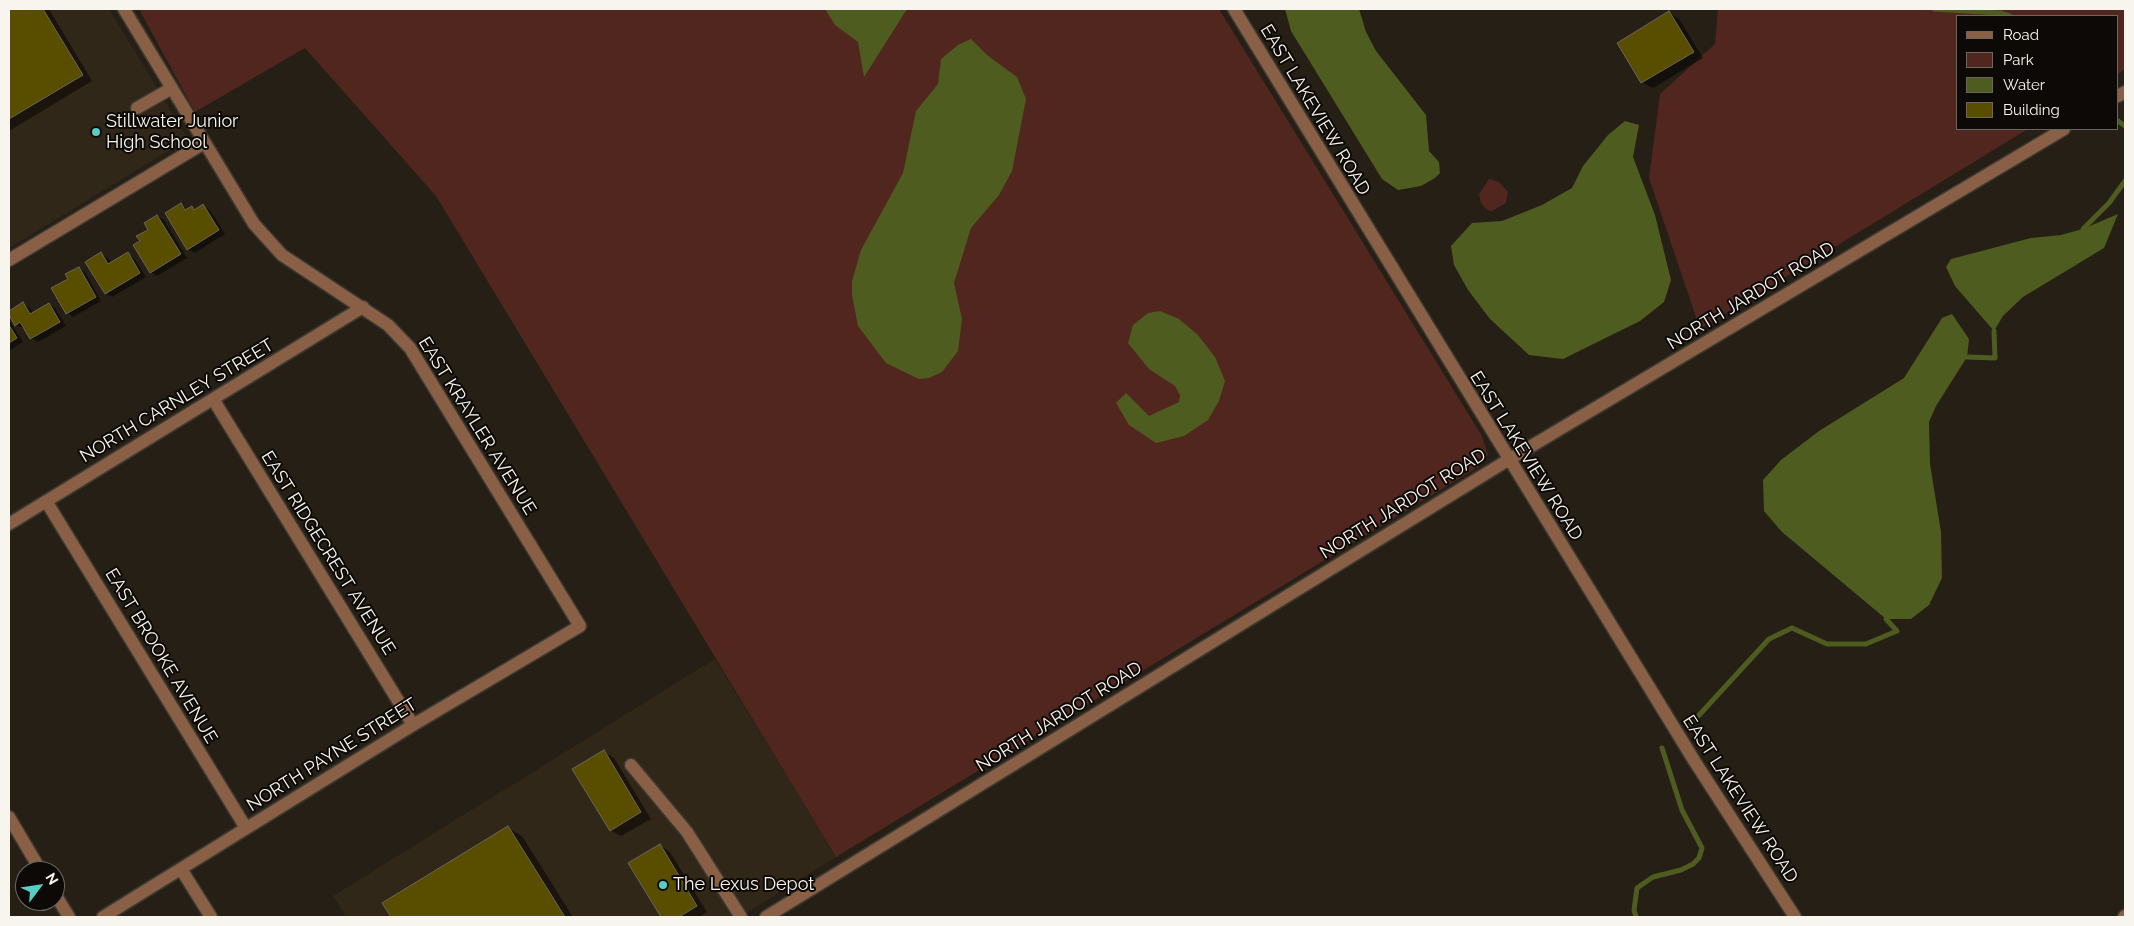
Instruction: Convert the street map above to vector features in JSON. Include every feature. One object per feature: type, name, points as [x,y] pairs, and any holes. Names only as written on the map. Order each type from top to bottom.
[{"type":"street","name":"EAST KRAYLER AVENUE","points":[[124,9],[254,224],[282,254],[388,325],[410,348],[580,626]]},
{"type":"street","name":"EAST LAKEVIEW ROAD","points":[[1234,9],[1694,762],[1795,917]]},
{"type":"street","points":[[137,108],[172,88]]},
{"type":"street","name":"NORTH JARDOT ROAD","points":[[766,917],[1508,460],[2062,130]]},
{"type":"street","points":[[9,260],[204,143]]},
{"type":"street","name":"NORTH CARNLEY STREET","points":[[9,524],[363,307]]},
{"type":"street","name":"EAST RIDGECREST AVENUE","points":[[213,399],[413,725]]},
{"type":"street","name":"EAST BROOKE AVENUE","points":[[46,501],[246,828]]},
{"type":"street","name":"NORTH PAYNE STREET","points":[[103,917],[413,725],[580,626]]},
{"type":"street","points":[[631,765],[687,832],[741,917]]},
{"type":"street","points":[[9,817],[35,861]]},
{"type":"street","points":[[181,868],[211,917]]},
{"type":"shaded area","name":"Stillwater Junior High School","points":[[9,9],[109,9],[188,139],[9,248]]},
{"type":"shaded area","points":[[715,659],[836,857],[740,917],[346,917],[333,896]]},
{"type":"green space","points":[[139,9],[1219,9],[1482,436],[1488,455],[1478,467],[836,857],[436,196],[305,48],[195,112]]},
{"type":"green space","points":[[1718,9],[2125,9],[2125,69],[2119,73],[2119,15],[1956,15],[1956,130],[2026,130],[1700,329],[1649,178],[1660,94],[1715,44]]},
{"type":"green space","points":[[1489,179],[1499,182],[1508,192],[1506,203],[1492,211],[1487,210],[1481,203],[1479,194]]},
{"type":"water","points":[[825,9],[907,9],[864,77],[858,42],[835,25]]},
{"type":"water","points":[[1285,9],[1359,9],[1366,32],[1376,51],[1426,115],[1429,151],[1439,162],[1440,173],[1435,178],[1421,186],[1398,190],[1382,179],[1291,31]]},
{"type":"water","points":[[971,39],[987,55],[1017,77],[1026,99],[1012,171],[999,195],[971,228],[954,283],[962,319],[958,351],[942,372],[929,378],[919,379],[886,363],[858,326],[852,295],[852,281],[861,250],[903,173],[916,111],[938,84],[941,59],[958,45]]},
{"type":"water","points":[[1625,121],[1639,125],[1633,157],[1655,215],[1671,280],[1664,302],[1640,321],[1563,359],[1529,355],[1490,319],[1468,290],[1454,265],[1451,246],[1472,223],[1502,221],[1542,205],[1572,188],[1583,166],[1608,135]]},
{"type":"water","points":[[2118,214],[2104,248],[2023,297],[2003,316],[1994,331],[1955,286],[1946,267],[1951,259],[2031,238],[2061,235],[2083,229]]},
{"type":"water","points":[[1160,311],[1179,319],[1198,335],[1215,357],[1225,381],[1219,401],[1208,420],[1184,436],[1156,443],[1129,425],[1116,403],[1126,393],[1149,416],[1179,402],[1180,395],[1175,386],[1149,369],[1128,343],[1133,325],[1148,313]]},
{"type":"water","points":[[1952,314],[1969,339],[1967,357],[1936,406],[1929,422],[1930,464],[1941,532],[1942,578],[1929,605],[1911,619],[1886,619],[1782,532],[1764,511],[1763,480],[1781,460],[1819,431],[1904,378],[1942,318]]},
{"type":"building","points":[[9,9],[43,9],[83,75],[9,119]]},
{"type":"building","points":[[1669,11],[1694,52],[1641,83],[1617,43]]},
{"type":"building","points":[[181,203],[185,210],[192,206],[194,210],[203,204],[219,230],[187,250],[165,213]]},
{"type":"building","points":[[157,215],[181,254],[150,273],[133,245],[140,241],[136,236],[148,230],[144,223]]},
{"type":"building","points":[[101,252],[108,264],[128,252],[140,273],[105,294],[85,262]]},
{"type":"building","points":[[79,267],[96,297],[66,314],[51,288],[68,279],[65,274]]},
{"type":"building","points":[[23,302],[30,314],[49,303],[60,322],[30,339],[20,322],[15,326],[9,315],[9,311]]},
{"type":"building","points":[[9,325],[17,338],[9,343]]},
{"type":"building","points":[[604,750],[641,812],[610,831],[572,769]]},
{"type":"building","points":[[508,826],[565,917],[391,917],[382,903]]},
{"type":"building","points":[[660,844],[697,906],[679,917],[661,917],[628,863]]},
{"type":"waterway","points":[[1934,9],[2001,13],[2007,15]]},
{"type":"waterway","points":[[2119,122],[2125,126]]},
{"type":"waterway","points":[[2083,229],[2109,203],[2125,181]]},
{"type":"waterway","points":[[1967,357],[1995,358],[1994,331]]},
{"type":"waterway","points":[[1690,725],[1769,639],[1792,628],[1827,644],[1866,644],[1897,631],[1886,619]]},
{"type":"waterway","points":[[1636,917],[1634,910],[1637,888],[1653,877],[1681,870],[1693,864],[1699,858],[1702,848],[1682,810],[1662,748]]},
{"type":"place","name":"Stillwater Junior High School","points":[[96,132]]},
{"type":"place","name":"The Lexus Depot","points":[[663,885]]}]
